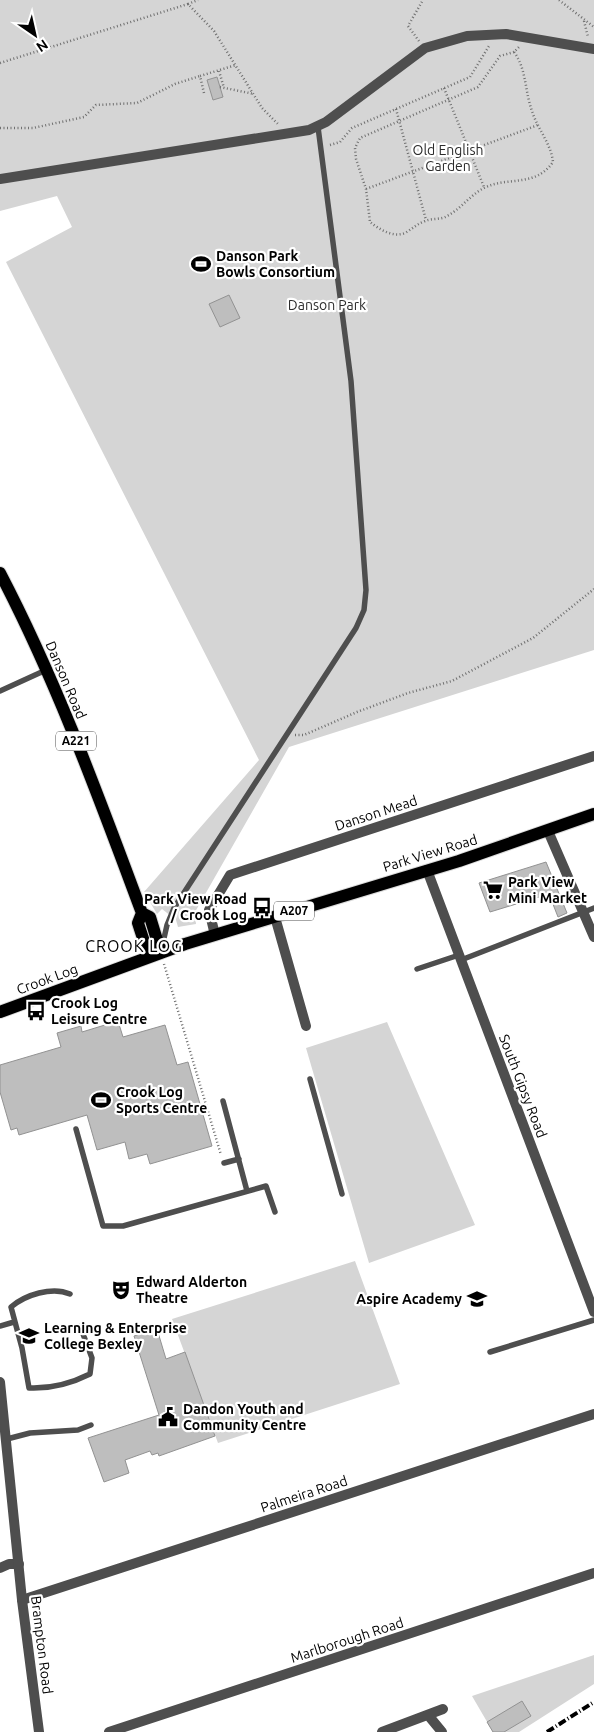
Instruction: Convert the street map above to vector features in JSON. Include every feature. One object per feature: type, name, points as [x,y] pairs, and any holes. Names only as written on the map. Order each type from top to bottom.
[{"type":"main road","name":"Danson Road","points":[[0,573],[46,670],[95,788],[142,913],[150,917],[155,955]]},
{"type":"main road","name":"Park View Road","points":[[155,955],[427,870],[594,814]]},
{"type":"main road","name":"Crook Log","points":[[0,1012],[155,955]]},
{"type":"street","points":[[0,179],[318,127],[425,48],[467,36],[494,33],[594,49]]},
{"type":"street","name":"Danson Mead","points":[[215,935],[209,910],[230,875],[594,756]]},
{"type":"street","points":[[548,831],[589,910],[594,936]]},
{"type":"street","name":"South Gipsy Road","points":[[427,870],[594,1312]]},
{"type":"street","points":[[274,917],[306,1026]]},
{"type":"street","name":"Brampton Road","points":[[0,1382],[22,1600],[39,1732]]},
{"type":"street","name":"Palmeira Road","points":[[22,1600],[594,1414]]},
{"type":"street","points":[[0,1568],[9,1564],[19,1564]]},
{"type":"street","name":"Marlborough Road","points":[[109,1732],[594,1573]]},
{"type":"street","points":[[386,1731],[443,1709]]},
{"type":"street","points":[[428,1715],[442,1732]]},
{"type":"lane","points":[[155,955],[174,908],[356,628],[364,610],[366,590],[351,381],[332,221],[318,127]]},
{"type":"lane","points":[[0,691],[46,670]]},
{"type":"lane","points":[[416,969],[460,958],[589,910]]},
{"type":"lane","points":[[310,1079],[342,1194]]},
{"type":"lane","points":[[223,1101],[247,1191]]},
{"type":"lane","points":[[76,1129],[102,1226],[123,1226],[266,1186],[274,1212]]},
{"type":"lane","points":[[224,1163],[239,1159]]},
{"type":"lane","points":[[70,1294],[61,1290],[28,1296],[11,1307],[22,1348],[29,1388],[53,1388],[76,1381],[90,1374],[92,1358],[80,1326]]},
{"type":"lane","points":[[490,1352],[594,1320]]},
{"type":"lane","points":[[0,1326],[14,1322]]},
{"type":"lane","points":[[7,1439],[30,1433],[78,1430],[91,1425]]},
{"type":"path","points":[[0,63],[198,0]]},
{"type":"path","points":[[423,0],[408,26],[425,48]]},
{"type":"path","points":[[559,0],[594,27]]},
{"type":"path","points":[[189,2],[214,31],[262,108],[286,132]]},
{"type":"path","points":[[320,147],[340,142],[352,128],[470,77],[493,40],[494,33]]},
{"type":"path","points":[[514,52],[520,60],[531,110],[552,152],[553,162],[548,170],[516,182],[502,182],[484,187],[446,217],[426,220],[404,233],[390,234],[378,229],[370,222],[366,189],[355,148],[360,138],[478,87],[500,56],[514,52],[526,37]]},
{"type":"path","points":[[0,128],[33,128],[84,117],[96,105],[137,103],[176,84],[236,65]]},
{"type":"path","points":[[219,71],[222,87],[254,94]]},
{"type":"path","points":[[200,76],[204,93]]},
{"type":"path","points":[[444,88],[484,187]]},
{"type":"path","points":[[396,109],[426,220]]},
{"type":"path","points":[[366,189],[470,152],[538,125]]},
{"type":"path","points":[[286,735],[304,735],[408,693],[452,681],[533,638],[594,589]]},
{"type":"path","points":[[155,955],[224,1163]]},
{"type":"green space","name":"Danson Park","points":[[0,0],[594,0],[594,650],[289,747],[195,912],[196,924],[178,927],[176,920],[162,909],[157,914],[144,892],[259,760],[6,262],[72,227],[57,196],[0,211]]},
{"type":"green space","points":[[387,1022],[475,1225],[369,1263],[306,1048]]},
{"type":"green space","points":[[355,1261],[400,1384],[218,1443],[172,1319]]},
{"type":"green space","points":[[594,1655],[594,1684],[519,1732],[493,1732],[472,1696]]},
{"type":"building","points":[[217,77],[223,97],[213,100],[207,80]]},
{"type":"building","points":[[229,295],[240,318],[220,327],[209,304]]},
{"type":"building","points":[[546,862],[567,913],[558,917],[549,894],[490,912],[479,883]]},
{"type":"building","name":"Crook Log Sports Centre","points":[[118,1021],[123,1037],[165,1025],[177,1065],[188,1062],[212,1146],[150,1164],[147,1154],[129,1159],[125,1142],[97,1150],[87,1115],[19,1135],[17,1128],[11,1130],[0,1092],[0,1065],[61,1047],[57,1033],[81,1026],[82,1032]]},
{"type":"building","name":"Dandon Youth and Community Centre","points":[[157,1329],[166,1359],[185,1352],[215,1436],[159,1456],[158,1453],[152,1455],[150,1451],[125,1460],[129,1473],[104,1482],[88,1438],[159,1415],[134,1336]]},
{"type":"building","points":[[522,1701],[531,1716],[504,1732],[493,1732],[487,1722]]},
{"type":"railway","points":[[547,1732],[594,1702]]},
{"type":"place","name":"Danson Park Bowls Consortium","points":[[201,264]]},
{"type":"place","name":"Park View Mini Market","points":[[493,890]]},
{"type":"place","name":"Park View Road / Crook Log","points":[[262,907]]},
{"type":"place","name":"Crook Log Leisure Centre","points":[[36,1011]]},
{"type":"place","name":"Crook Log Sports Centre","points":[[101,1100]]},
{"type":"place","name":"Edward Alderton Theatre","points":[[121,1290]]},
{"type":"place","name":"Aspire Academy","points":[[477,1299]]},
{"type":"place","name":"Learning & Enterprise College Bexley","points":[[29,1336]]},
{"type":"place","name":"Dandon Youth and Community Centre","points":[[168,1417]]},
{"type":"district","name":"CROOK LOG","points":[[134,946]]},
{"type":"park label","name":"Old English Garden","points":[[448,158]]}]
